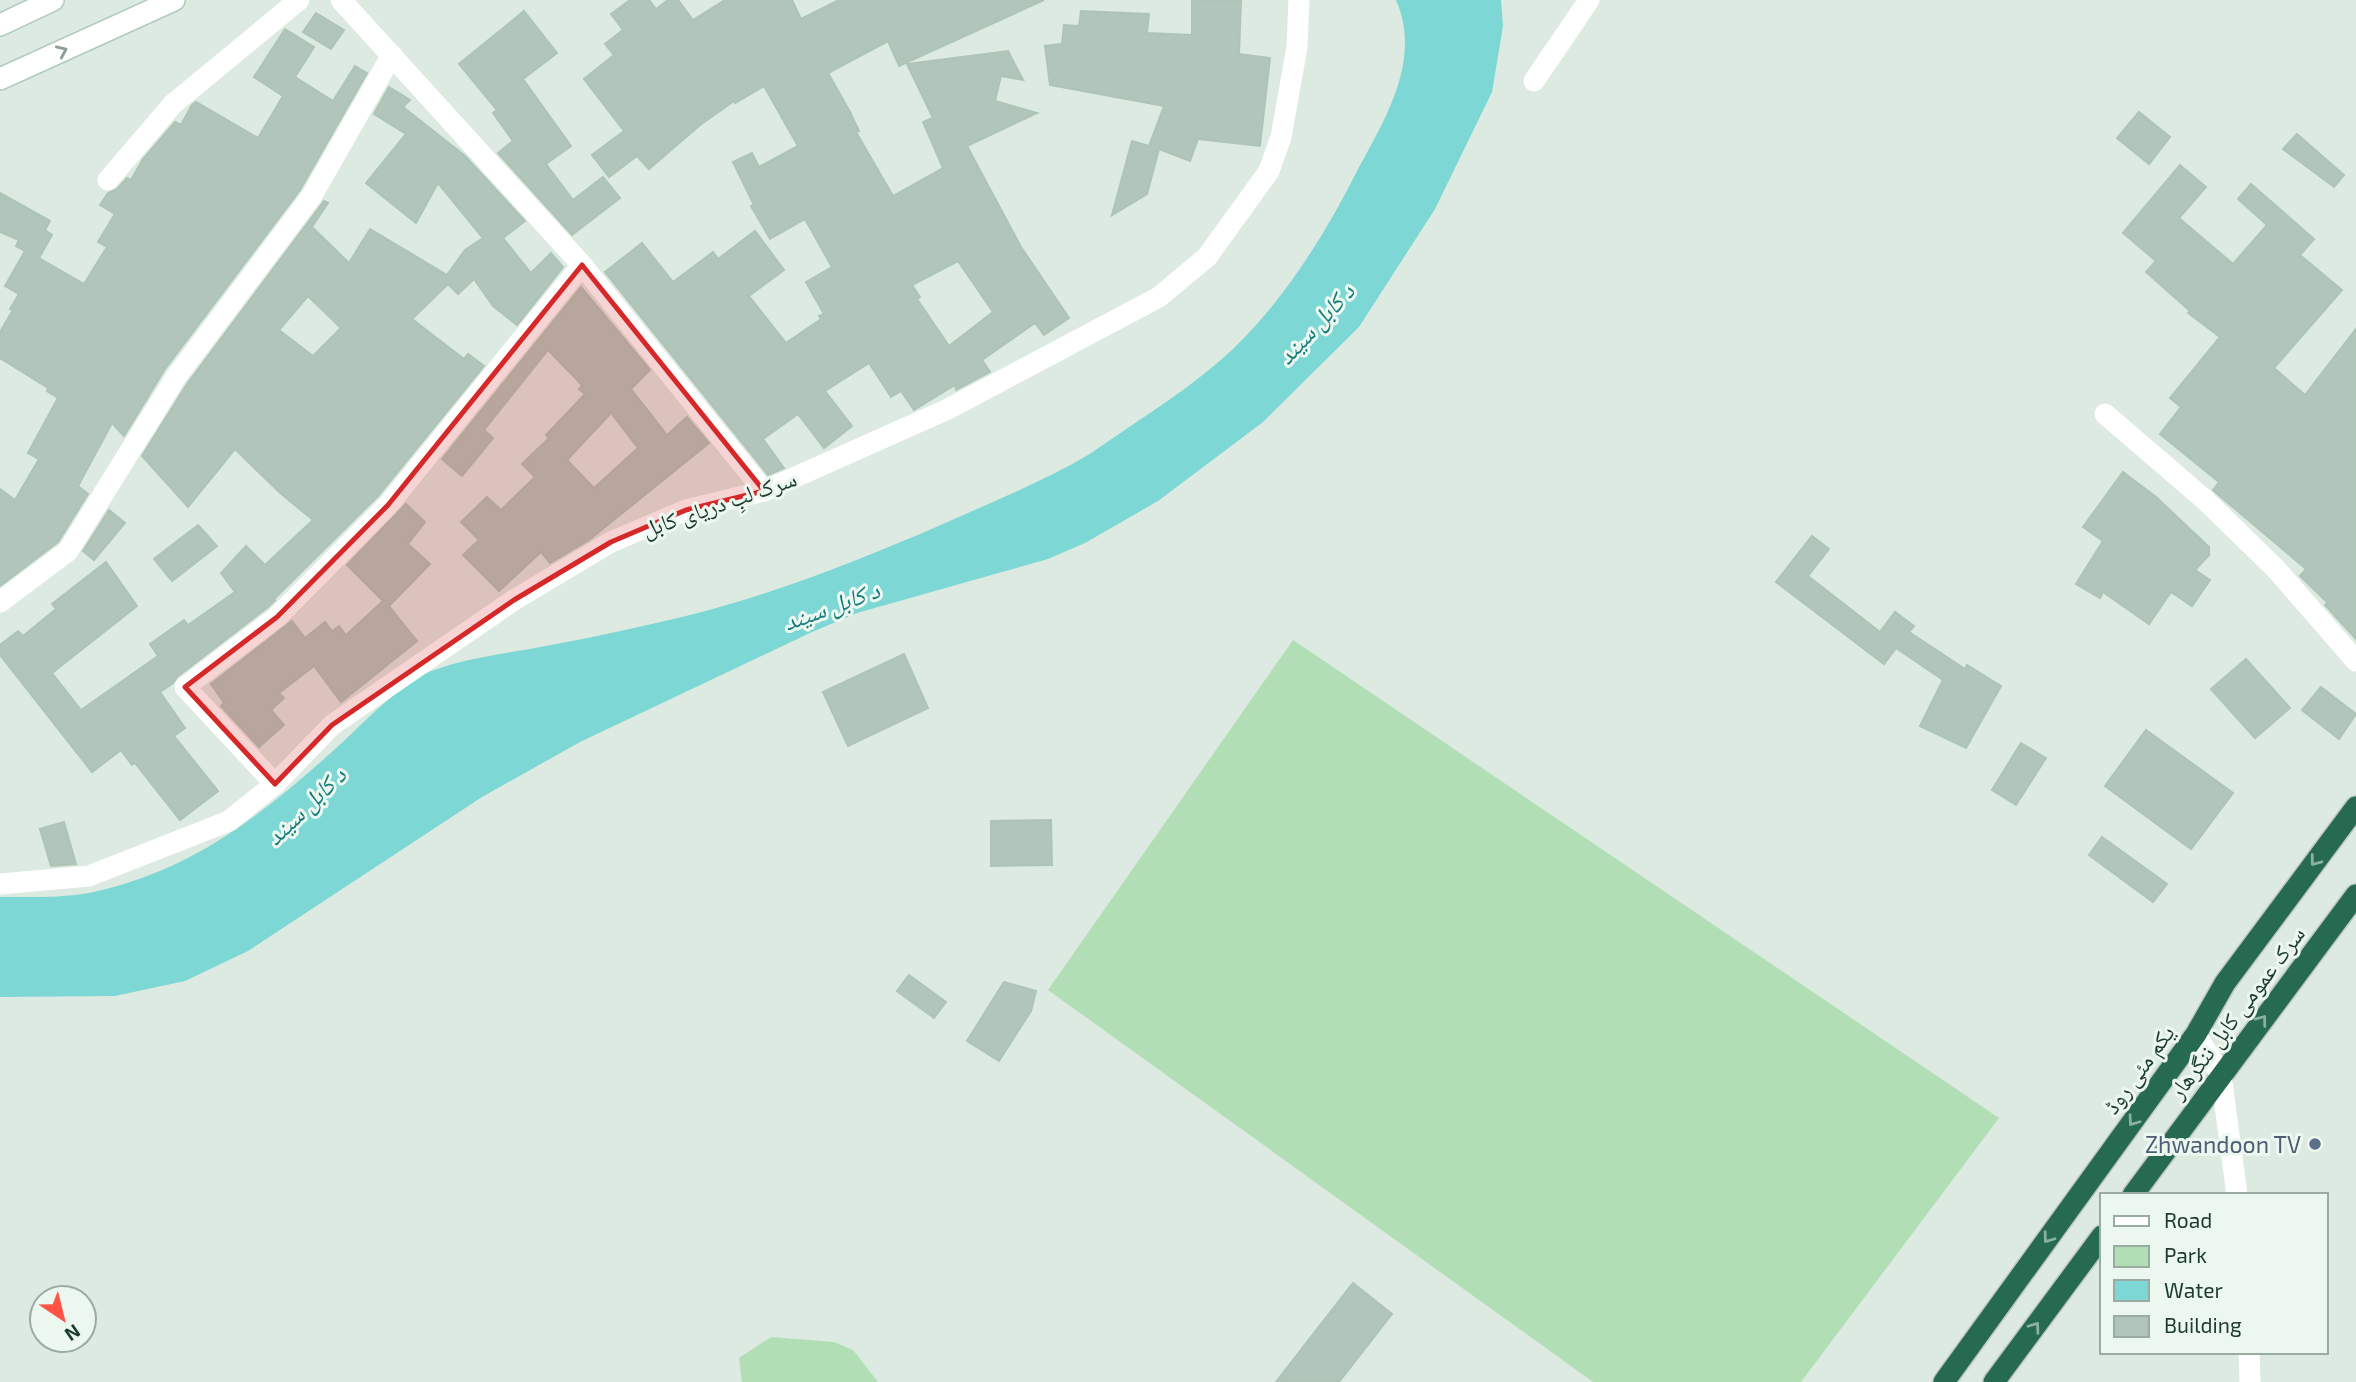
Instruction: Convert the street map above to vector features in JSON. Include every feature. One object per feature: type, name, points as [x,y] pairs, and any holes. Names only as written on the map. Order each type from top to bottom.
[{"type":"highway","name":"یکم مئی روڈ","points":[[1944,1382],[2196,1034],[2225,983],[2356,807]]},
{"type":"highway","name":"سرک عمومی کابل ننگرهار","points":[[2134,1193],[2356,895]]},
{"type":"highway","points":[[1994,1382],[2100,1239]]},
{"type":"street","points":[[0,25],[53,0]]},
{"type":"street","points":[[0,79],[174,0]]},
{"type":"street","points":[[108,180],[173,104],[299,0]]},
{"type":"street","points":[[341,0],[582,265],[764,491]]},
{"type":"street","name":"سرک لبِ دریای کابل","points":[[0,884],[89,876],[229,821],[275,784],[332,725],[514,600],[624,537],[686,510],[764,491],[948,410],[1159,297],[1207,257],[1269,171],[1281,137],[1297,47],[1299,0]]},
{"type":"street","points":[[1534,80],[1589,0]]},
{"type":"street","points":[[0,603],[68,551],[176,377],[311,197],[392,55]]},
{"type":"street","points":[[275,784],[185,687],[277,617],[388,505],[582,265]]},
{"type":"street","points":[[2105,414],[2204,499],[2276,569],[2356,661]]},
{"type":"street","points":[[2196,1034],[2221,1075],[2237,1193]]},
{"type":"street","points":[[2249,1354],[2250,1382]]},
{"type":"highlighted area","points":[[582,265],[764,491],[686,510],[611,542],[514,600],[332,725],[275,784],[185,687],[277,617],[388,505]]},
{"type":"green space","points":[[1293,640],[1999,1118],[1801,1382],[1593,1382],[1048,990]]},
{"type":"green space","points":[[771,1337],[834,1342],[853,1350],[878,1382],[742,1382],[739,1358]]},
{"type":"water","name":"د کابل سيند","points":[[1396,0],[1501,0],[1503,26],[1492,92],[1435,209],[1359,327],[1263,422],[1158,501],[1085,543],[1048,559],[857,613],[580,742],[482,797],[248,951],[185,981],[115,996],[0,997],[0,897],[89,893],[125,884],[191,857],[277,799],[392,696],[417,678],[474,659],[584,639],[716,608],[847,564],[1053,474],[1088,455],[1180,392],[1232,350],[1268,311],[1301,268],[1343,199],[1387,113],[1402,69],[1405,46],[1403,23]]},
{"type":"building","points":[[630,0],[649,0],[656,9],[668,0],[678,0],[693,20],[725,0],[792,0],[801,19],[839,0],[1044,0],[899,66],[888,41],[828,73],[859,131],[856,132],[893,196],[943,168],[923,122],[933,118],[907,64],[1008,51],[1023,80],[1001,76],[995,101],[1037,113],[967,146],[1021,247],[1069,318],[1044,335],[1035,323],[982,360],[990,372],[956,390],[955,385],[914,410],[901,391],[891,397],[869,363],[825,391],[852,426],[824,448],[798,414],[763,439],[784,468],[768,475],[605,272],[642,243],[673,282],[713,252],[718,259],[755,231],[784,270],[749,296],[786,343],[821,319],[819,316],[824,314],[806,282],[832,267],[805,219],[770,239],[751,206],[754,205],[733,162],[752,153],[759,167],[798,146],[764,86],[735,103],[734,101],[700,125],[649,169],[637,156],[609,177],[592,155],[624,131],[584,79],[614,55],[605,44],[623,30],[611,14]],"holes":[[[958,261],[993,312],[949,346],[917,299],[920,297],[912,285]]]},
{"type":"building","points":[[1192,0],[1241,1],[1239,54],[1270,58],[1260,146],[1198,139],[1190,161],[1159,149],[1147,194],[1112,215],[1132,141],[1149,146],[1164,106],[1050,85],[1045,46],[1062,44],[1064,25],[1079,26],[1081,11],[1149,14],[1147,33],[1192,35]]},
{"type":"building","points":[[524,11],[557,53],[523,79],[571,146],[546,164],[573,200],[603,177],[620,198],[572,235],[498,153],[513,141],[493,113],[497,110],[459,64]]},
{"type":"building","points":[[316,13],[344,30],[331,49],[303,32]]},
{"type":"building","points":[[285,29],[314,47],[295,77],[333,101],[355,66],[367,73],[300,190],[165,369],[124,436],[112,423],[78,486],[88,494],[58,542],[0,586],[0,489],[15,500],[39,459],[28,453],[58,398],[47,391],[48,388],[0,358],[0,332],[19,294],[5,286],[25,251],[16,246],[19,240],[0,232],[0,193],[50,221],[45,230],[52,235],[39,258],[84,284],[107,247],[98,242],[115,214],[100,205],[108,193],[117,189],[127,178],[131,180],[143,159],[175,122],[181,125],[192,105],[196,102],[258,138],[283,96],[254,77]]},
{"type":"building","points":[[389,87],[410,100],[403,107],[464,155],[525,221],[503,238],[531,273],[551,253],[563,267],[517,325],[493,306],[474,279],[458,294],[448,284],[412,319],[464,359],[468,354],[484,366],[378,496],[275,600],[160,692],[185,728],[174,736],[218,791],[180,820],[135,763],[132,765],[121,750],[92,772],[0,655],[0,645],[18,631],[23,636],[56,609],[52,604],[106,562],[137,606],[52,673],[81,710],[158,656],[150,644],[184,620],[188,625],[235,592],[221,573],[246,546],[265,565],[313,520],[279,492],[235,449],[188,507],[142,456],[187,384],[324,201],[328,203],[312,227],[349,263],[370,229],[447,275],[465,250],[483,238],[438,183],[416,223],[366,183],[406,134],[374,114]],"holes":[[[308,296],[341,328],[313,356],[279,330]]]},
{"type":"building","points":[[2139,112],[2170,137],[2149,164],[2117,138]]},
{"type":"building","points":[[2297,134],[2344,175],[2334,187],[2283,149]]},
{"type":"building","points":[[2180,165],[2206,187],[2179,218],[2233,264],[2267,225],[2238,199],[2251,184],[2314,239],[2300,255],[2342,290],[2274,368],[2305,395],[2356,329],[2356,639],[2325,605],[2328,603],[2300,576],[2306,569],[2213,490],[2219,482],[2160,434],[2181,407],[2170,398],[2220,337],[2188,313],[2190,311],[2146,272],[2156,261],[2123,233]]},
{"type":"building","points":[[581,287],[650,370],[631,389],[667,435],[687,417],[709,443],[589,540],[550,563],[541,552],[499,591],[463,555],[479,540],[461,522],[487,497],[501,510],[535,477],[522,464],[549,438],[546,435],[585,394],[579,389],[582,385],[548,350],[484,430],[493,438],[462,476],[442,459]],"holes":[[[611,413],[638,448],[594,488],[567,460]]]},
{"type":"building","points":[[2123,472],[2156,497],[2209,547],[2209,555],[2195,570],[2210,580],[2192,606],[2171,592],[2149,624],[2103,592],[2100,598],[2076,584],[2103,541],[2083,527]]},
{"type":"building","points":[[406,504],[425,522],[408,544],[430,564],[389,606],[417,641],[341,702],[314,666],[279,693],[284,698],[271,710],[284,725],[259,747],[221,706],[224,703],[211,684],[292,621],[305,638],[325,622],[332,631],[339,626],[346,635],[383,601],[347,565]]},
{"type":"building","points":[[109,510],[125,523],[94,560],[83,551]]},
{"type":"building","points":[[198,525],[217,546],[172,581],[154,559]]},
{"type":"building","points":[[1812,536],[1829,549],[1808,576],[1880,632],[1895,612],[1914,626],[1909,632],[1965,669],[1967,665],[2001,686],[1966,748],[1920,726],[1943,680],[1896,648],[1884,664],[1776,582]]},
{"type":"building","points":[[904,654],[928,708],[848,746],[823,692]]},
{"type":"building","points":[[2246,659],[2290,708],[2255,738],[2211,689]]},
{"type":"building","points":[[2321,687],[2356,714],[2339,739],[2302,710]]},
{"type":"building","points":[[2146,730],[2233,793],[2191,849],[2105,786]]},
{"type":"building","points":[[2021,743],[2046,758],[2016,805],[1992,790]]},
{"type":"building","points":[[1051,820],[1052,865],[991,866],[991,821]]},
{"type":"building","points":[[64,822],[76,864],[51,866],[40,829]]},
{"type":"building","points":[[2102,837],[2167,884],[2153,902],[2089,855]]},
{"type":"building","points":[[909,975],[946,1002],[934,1018],[897,991]]},
{"type":"building","points":[[1004,982],[1036,991],[1031,1011],[999,1061],[967,1041]]},
{"type":"building","points":[[1353,1283],[1392,1314],[1339,1382],[1276,1382]]},
{"type":"place","name":"Zhwandoon TV","points":[[2315,1144]]}]
